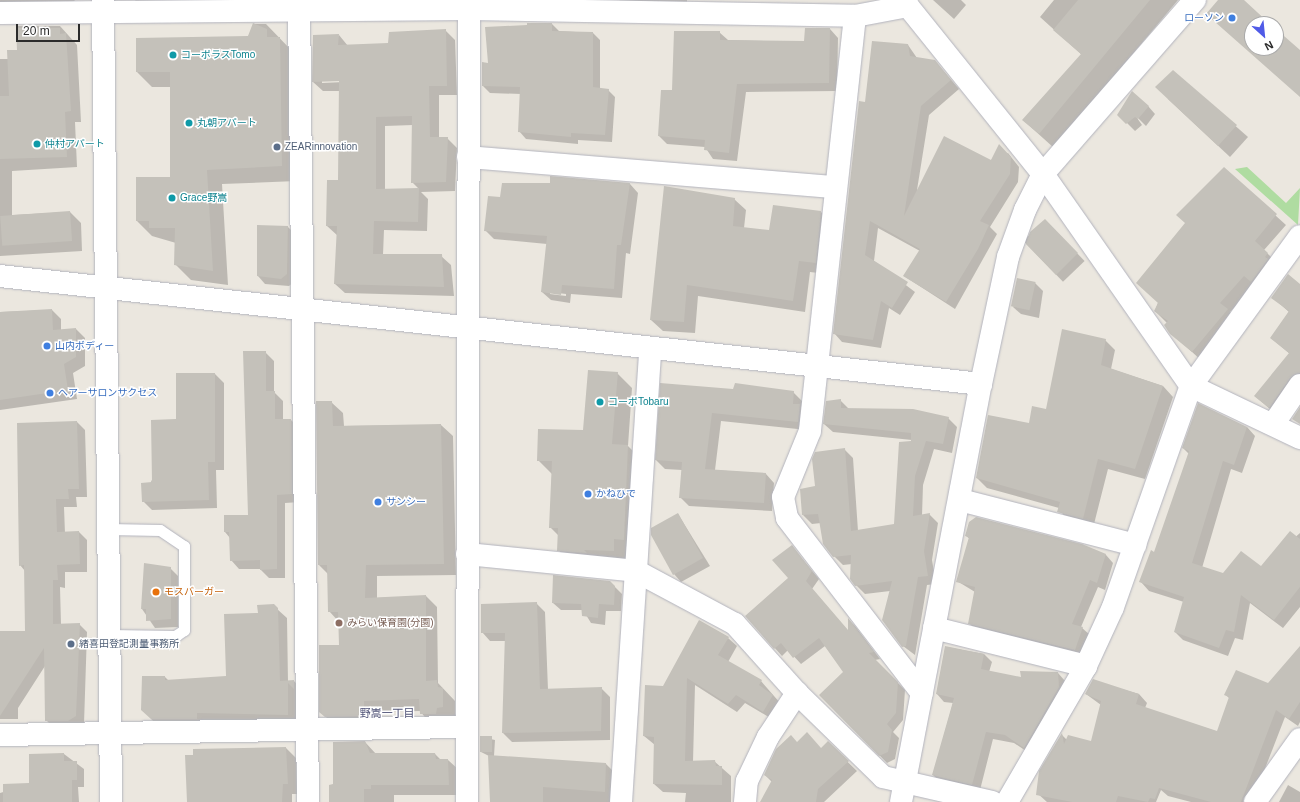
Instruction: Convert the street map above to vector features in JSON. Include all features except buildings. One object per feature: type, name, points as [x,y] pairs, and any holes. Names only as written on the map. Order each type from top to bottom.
[{"type":"street","points":[[903,792],[981,384],[1008,257],[1043,174],[1195,0]]},
{"type":"street","points":[[0,13],[103,6],[469,5],[855,16],[906,3],[1043,174],[1191,386],[1274,422],[1300,438]]},
{"type":"street","points":[[467,802],[469,5]]},
{"type":"street","points":[[103,6],[111,802]]},
{"type":"street","points":[[299,6],[300,310],[308,802]]},
{"type":"street","points":[[855,16],[834,187],[810,431],[783,496],[788,518],[922,693]]},
{"type":"street","points":[[468,157],[834,187]]},
{"type":"street","points":[[1007,802],[1086,666],[1135,545],[1191,386],[1300,236]]},
{"type":"street","points":[[0,276],[981,384]]},
{"type":"street","points":[[621,802],[650,348]]},
{"type":"street","points":[[1274,422],[1300,385]]},
{"type":"street","points":[[960,500],[1135,545]]},
{"type":"street","points":[[467,554],[636,571],[735,624],[797,693],[883,777],[903,792],[992,802]]},
{"type":"street","points":[[934,628],[1086,666]]},
{"type":"street","points":[[745,802],[747,781],[768,737],[797,693]]},
{"type":"street","points":[[0,735],[307,732],[466,727]]},
{"type":"street","points":[[1255,802],[1297,749]]},
{"type":"lane","points":[[108,529],[160,530],[184,546],[184,630],[174,636],[109,635]]},
{"type":"green space","points":[[1247,167],[1286,203],[1300,188],[1298,225],[1235,169]]},
{"type":"place","name":"ローソン","points":[[1232,18]]},
{"type":"place","name":"コーポラスTomo","points":[[173,55]]},
{"type":"place","name":"丸朝アパート","points":[[189,123]]},
{"type":"place","name":"仲村アパート","points":[[37,144]]},
{"type":"place","name":"ZEARinnovation","points":[[277,147]]},
{"type":"place","name":"Grace野嵩","points":[[172,198]]},
{"type":"place","name":"山内ボディー","points":[[47,346]]},
{"type":"place","name":"ヘアーサロンサクセス","points":[[50,393]]},
{"type":"place","name":"コーポTobaru","points":[[600,402]]},
{"type":"place","name":"かねひで","points":[[588,494]]},
{"type":"place","name":"サンシー","points":[[378,502]]},
{"type":"place","name":"モスバーガー","points":[[156,592]]},
{"type":"place","name":"みらい保育園(分園)","points":[[339,623]]},
{"type":"place","name":"緒喜田登記測量事務所","points":[[71,644]]},
{"type":"district","name":"野嵩一丁目","points":[[387,713]]}]
